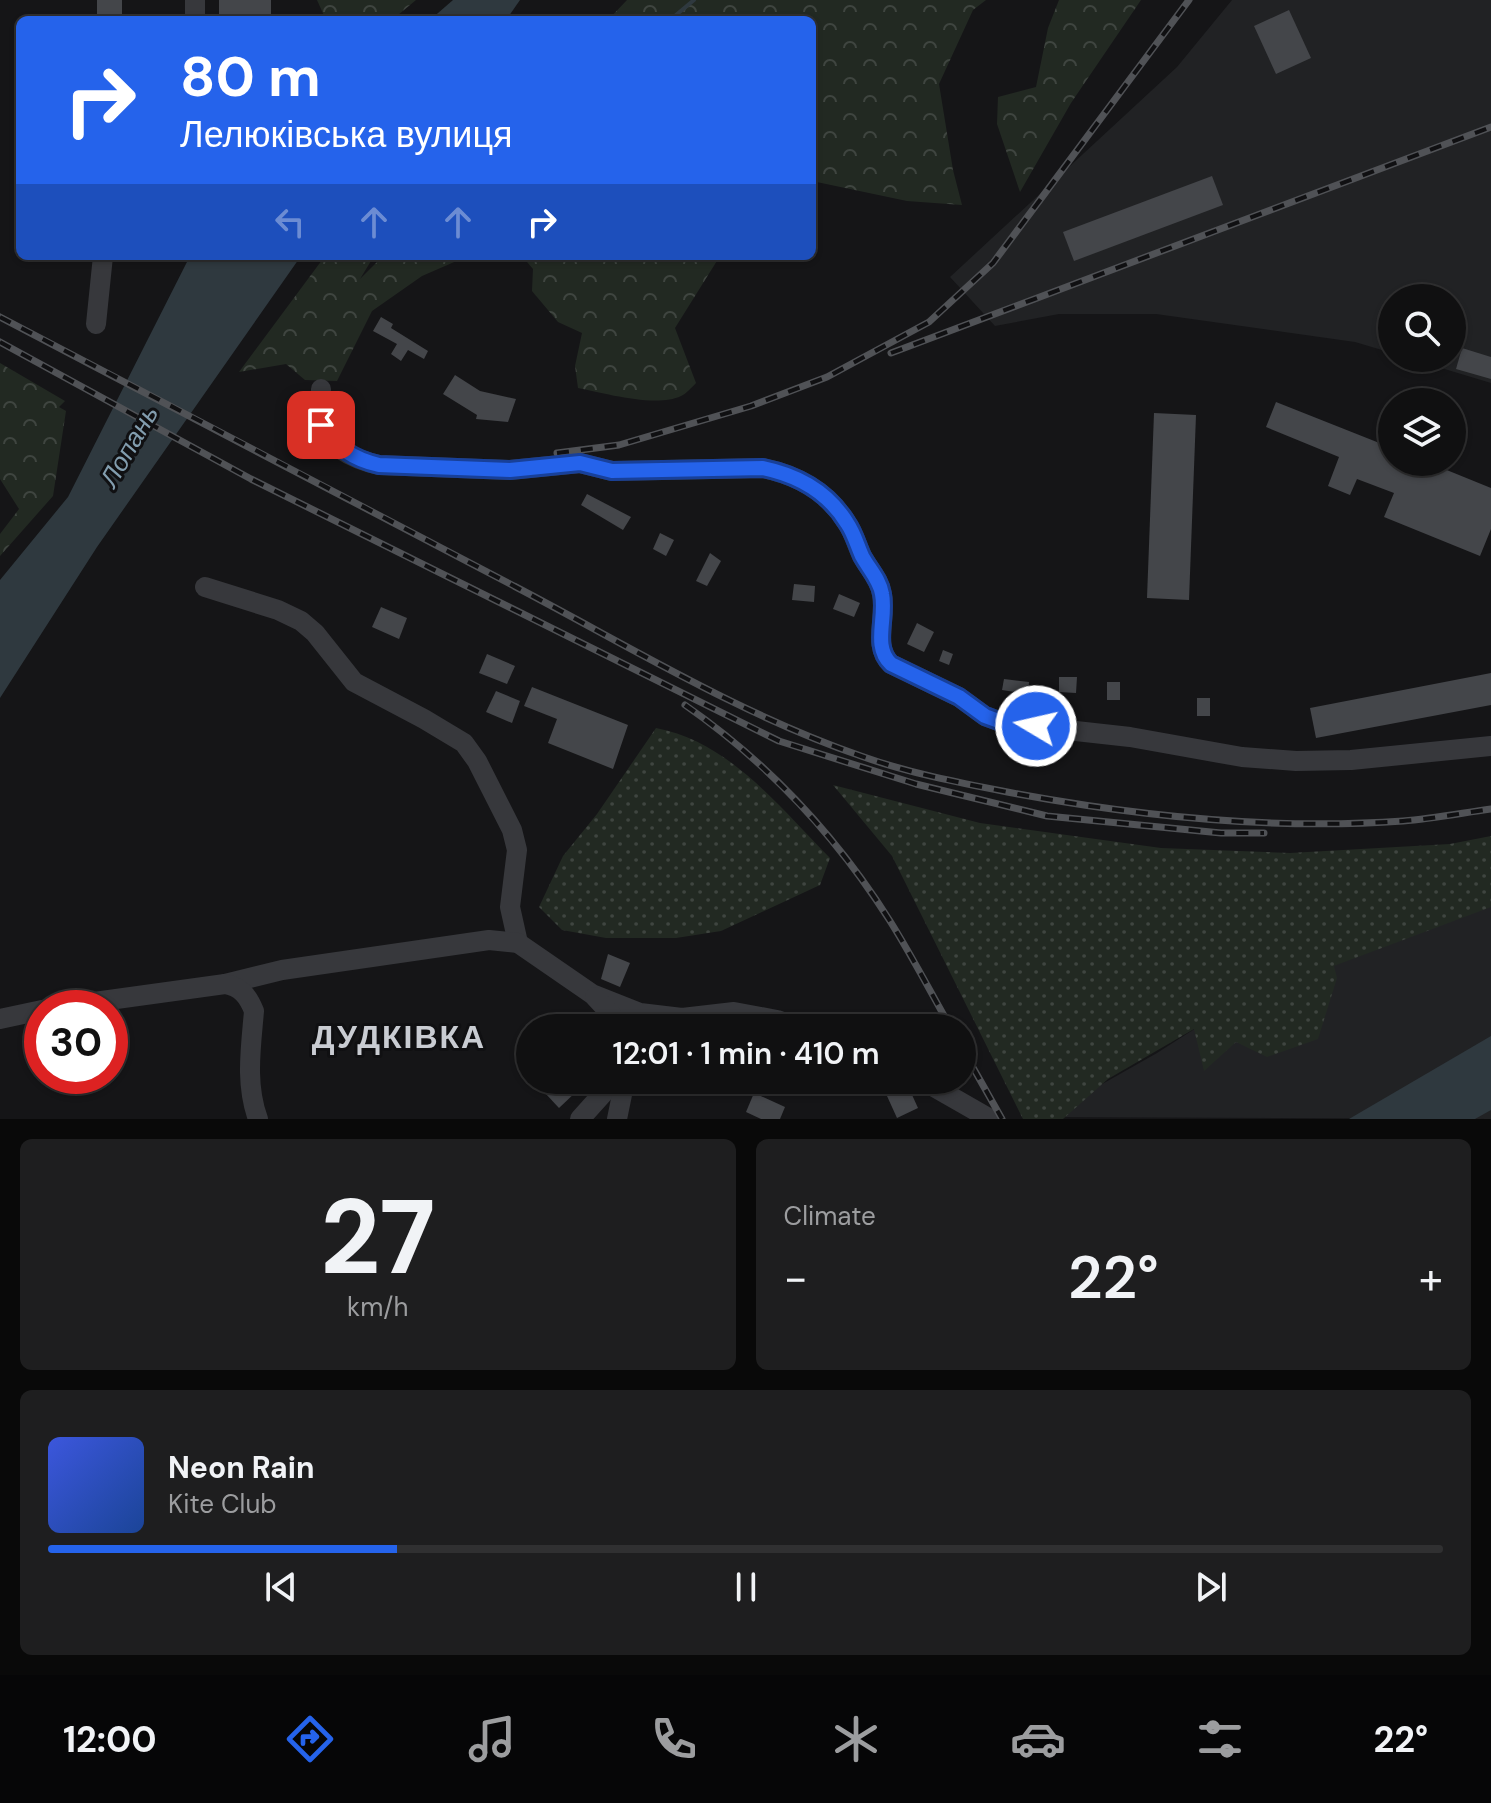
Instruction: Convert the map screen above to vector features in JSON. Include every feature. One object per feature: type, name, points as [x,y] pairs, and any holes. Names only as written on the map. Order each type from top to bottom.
[{"type":"street","points":[[96,324],[103,260]]},
{"type":"street","points":[[321,389],[321,425],[331,440],[345,453],[379,465],[510,470],[580,463],[612,471],[763,468],[785,472],[805,481],[827,499],[846,521],[882,593],[883,657],[891,664],[959,697],[985,716],[1004,723],[1130,737],[1242,757],[1296,761],[1351,760],[1491,746]]},
{"type":"street","points":[[205,587],[278,610],[301,621],[315,633],[354,682],[464,743],[477,761],[512,830],[517,850],[510,907],[518,943]]},
{"type":"street","points":[[128,997],[225,984],[282,970],[489,940],[518,943],[592,994],[611,1014]]},
{"type":"street","points":[[225,984],[243,992],[254,1011],[250,1077],[258,1119]]},
{"type":"street","points":[[592,994],[644,1014]]},
{"type":"street","points":[[0,1019],[24,1014]]},
{"type":"street","points":[[723,1014],[745,1014]]},
{"type":"street","points":[[580,1119],[602,1094]]},
{"type":"street","points":[[617,1119],[622,1094]]},
{"type":"street","points":[[946,1094],[990,1119]]},
{"type":"shaded area","points":[[1232,0],[1491,0],[1491,383],[1454,372],[1466,372],[1466,284],[1378,284],[1378,349],[1355,342],[1156,314],[1059,314],[995,326],[950,277],[1177,67]]},
{"type":"shaded area","points":[[1491,906],[1491,1119],[1044,1117],[1157,1053],[1235,1003]]},
{"type":"green space","points":[[317,0],[416,0],[397,16],[324,16]]},
{"type":"green space","points":[[627,0],[986,0],[973,10],[939,84],[962,205],[907,201],[816,182],[816,16],[612,16]]},
{"type":"green space","points":[[1059,0],[1141,0],[1071,103],[1020,192],[997,124],[998,97],[1036,87],[1048,28]]},
{"type":"green space","points":[[322,260],[372,260],[360,279],[379,260],[459,260],[422,276],[372,311],[337,381],[305,380],[286,364],[239,372]]},
{"type":"green space","points":[[525,260],[718,260],[675,328],[696,383],[681,396],[658,401],[578,388],[575,366],[582,333],[558,322],[532,291],[533,269]]},
{"type":"green space","points":[[0,363],[65,401],[59,407],[66,411],[53,496],[0,556],[0,534],[19,509],[0,479]]},
{"type":"green space","points":[[656,728],[707,747],[752,779],[772,798],[830,858],[820,885],[721,931],[676,938],[606,938],[562,930],[539,907],[563,856],[597,814]]},
{"type":"green space","points":[[833,785],[980,823],[1161,848],[1290,853],[1450,844],[1491,836],[1491,907],[1334,966],[1337,978],[1318,1039],[1267,1057],[1236,1042],[1204,1071],[1194,1029],[1108,1079],[1063,1119],[1023,1119],[976,1025],[976,1014],[971,1014],[892,856]]},
{"type":"water","points":[[453,0],[520,0],[509,16],[435,16]]},
{"type":"water","name":"Лопань","points":[[188,260],[298,260],[97,547],[0,698],[0,580],[68,497]]},
{"type":"water","points":[[1491,1036],[1491,1110],[1475,1119],[1349,1119]]},
{"type":"building","points":[[97,0],[122,0],[122,16],[97,16]]},
{"type":"building","points":[[219,0],[271,0],[271,16],[219,16]]},
{"type":"building","points":[[1289,10],[1311,58],[1276,74],[1254,26]]},
{"type":"building","points":[[1212,176],[1223,205],[1074,261],[1063,232]]},
{"type":"building","points":[[381,317],[393,324],[391,328],[428,351],[424,359],[408,350],[401,361],[391,354],[397,344],[373,331]]},
{"type":"building","points":[[1466,349],[1491,357],[1491,379],[1466,372]]},
{"type":"building","points":[[455,375],[480,391],[516,399],[508,422],[476,419],[477,415],[443,394]]},
{"type":"building","points":[[1276,402],[1378,442],[1378,476],[1461,476],[1491,488],[1491,529],[1480,556],[1384,517],[1394,493],[1357,479],[1350,495],[1328,486],[1339,457],[1266,427]]},
{"type":"building","points":[[1154,413],[1196,415],[1189,600],[1147,598]]},
{"type":"building","points":[[587,494],[631,517],[623,530],[581,505]]},
{"type":"building","points":[[660,533],[674,540],[666,556],[653,549]]},
{"type":"building","points":[[710,553],[721,561],[707,586],[696,581]]},
{"type":"building","points":[[794,584],[815,586],[814,602],[792,600]]},
{"type":"building","points":[[839,594],[860,603],[854,617],[833,609]]},
{"type":"building","points":[[381,607],[407,618],[399,639],[372,627]]},
{"type":"building","points":[[917,623],[934,632],[924,652],[907,644]]},
{"type":"building","points":[[943,650],[953,654],[949,665],[939,661]]},
{"type":"building","points":[[487,654],[515,666],[507,684],[479,673]]},
{"type":"building","points":[[1491,673],[1491,705],[1316,738],[1310,708]]},
{"type":"building","points":[[1059,677],[1077,677],[1076,693],[1059,692]]},
{"type":"building","points":[[1004,679],[1029,682],[1028,694],[1002,690]]},
{"type":"building","points":[[1107,682],[1120,682],[1120,700],[1107,700]]},
{"type":"building","points":[[532,687],[628,725],[613,769],[548,743],[557,719],[524,706]]},
{"type":"building","points":[[496,691],[520,701],[512,723],[486,712]]},
{"type":"building","points":[[1197,698],[1210,698],[1210,716],[1197,716]]},
{"type":"building","points":[[608,954],[630,963],[620,987],[601,979]]},
{"type":"building","points":[[546,1094],[574,1094],[559,1108]]},
{"type":"building","points":[[754,1094],[785,1107],[780,1119],[761,1119],[746,1112]]},
{"type":"building","points":[[912,1094],[918,1108],[897,1118],[887,1096]]},
{"type":"waterway","points":[[675,16],[694,0]]},
{"type":"railway","points":[[557,453],[619,445],[751,406],[827,377],[929,322],[993,263],[1189,0]]},
{"type":"railway","points":[[891,353],[1491,127]]},
{"type":"railway","points":[[0,317],[728,700],[816,739],[880,762],[1018,794],[1210,820],[1355,823],[1414,820],[1491,809]]},
{"type":"railway","points":[[0,342],[251,479],[779,741],[916,784],[1047,816],[1221,833],[1264,833]]},
{"type":"railway","points":[[685,705],[772,776],[823,831],[890,921],[943,1014]]},
{"type":"railway","points":[[976,1073],[1002,1119]]},
{"type":"district","name":"ДУДКІВКА","points":[[399,1037]]},
{"type":"route","points":[[321,425],[345,453],[379,465],[510,470],[580,463],[612,471],[763,468],[785,472],[805,481],[827,499],[854,536],[882,593],[883,657],[891,664],[959,697],[985,716],[1004,723],[1036,726]]}]
